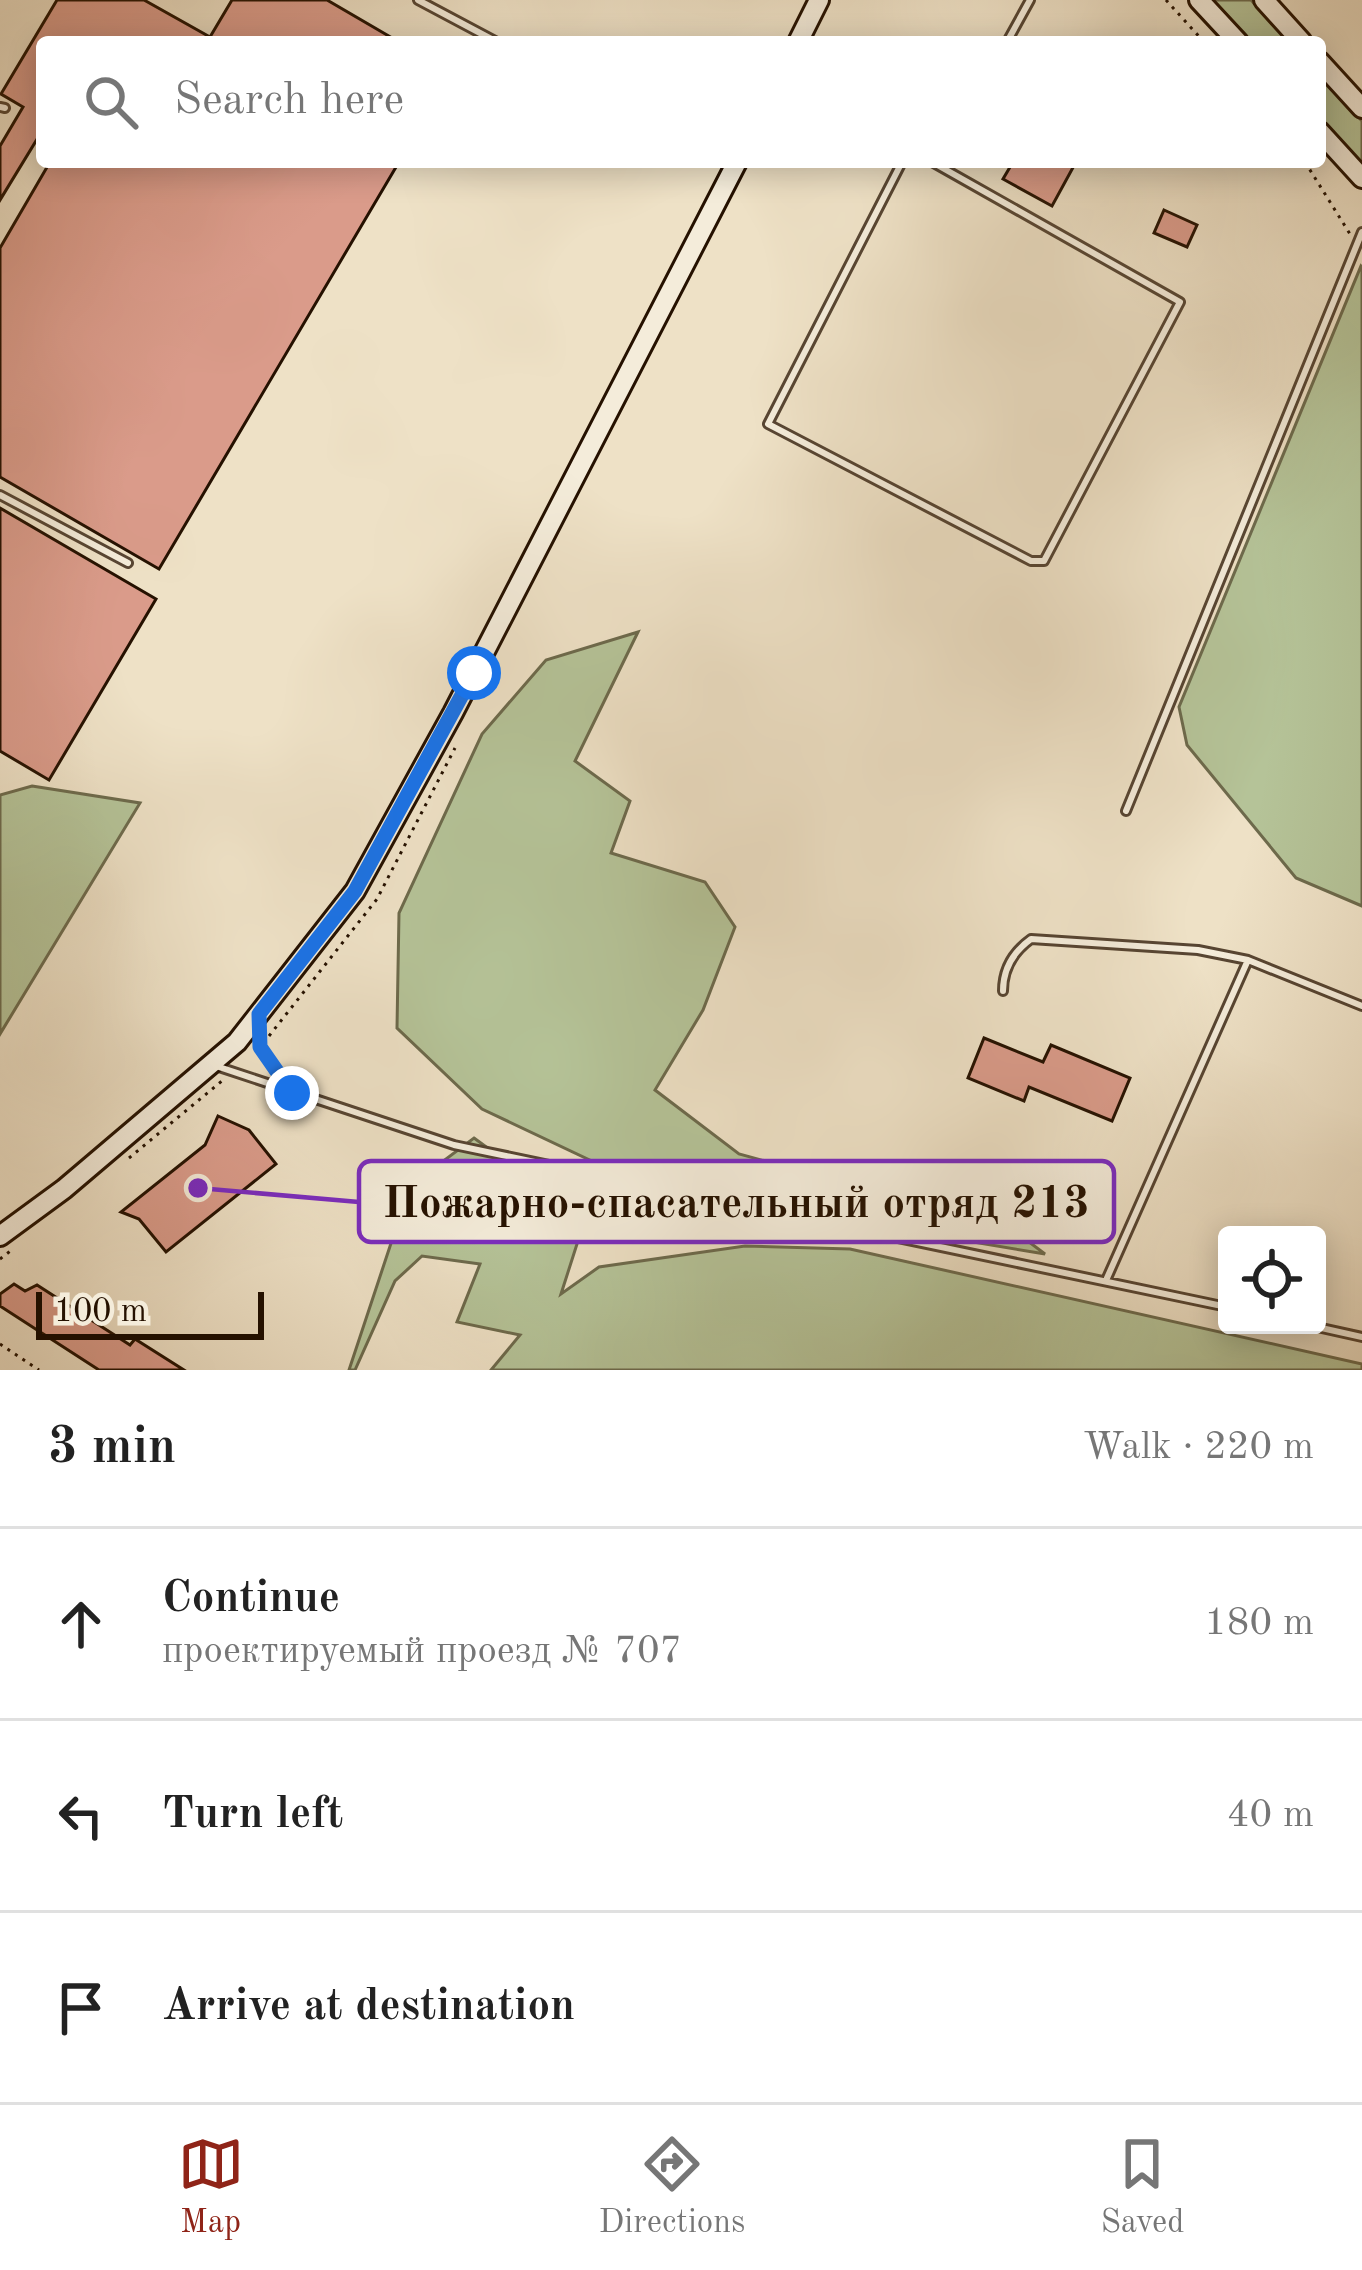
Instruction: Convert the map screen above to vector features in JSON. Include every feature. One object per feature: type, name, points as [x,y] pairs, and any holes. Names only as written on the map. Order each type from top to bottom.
[{"type":"street","points":[[801,36],[819,0]]},
{"type":"street","points":[[1199,0],[1232,36]]},
{"type":"street","points":[[1264,0],[1297,36]]},
{"type":"street","points":[[1326,69],[1362,108]]},
{"type":"street","points":[[1326,139],[1362,178]]},
{"type":"street","points":[[0,1236],[211,1064],[259,1014],[355,891],[453,713],[734,168]]},
{"type":"lane","points":[[418,0],[486,36]]},
{"type":"lane","points":[[1010,36],[1030,0]]},
{"type":"lane","points":[[899,168],[768,424],[1031,561],[1044,561],[1180,302],[946,168]]},
{"type":"lane","points":[[1126,811],[1362,232]]},
{"type":"lane","points":[[0,495],[128,563]]},
{"type":"lane","points":[[1003,991],[1003,976],[1016,950],[1031,939],[1138,944],[1249,960],[1362,1006]]},
{"type":"lane","points":[[1106,1279],[1249,960]]},
{"type":"lane","points":[[259,1014],[260,1047],[292,1093]]},
{"type":"lane","points":[[211,1064],[454,1145],[1218,1304]]},
{"type":"lane","points":[[1326,1329],[1362,1337]]},
{"type":"path","points":[[1166,0],[1199,36]]},
{"type":"path","points":[[1309,168],[1357,244]]},
{"type":"path","points":[[0,1344],[40,1370]]},
{"type":"green space","points":[[1213,0],[1251,0],[1284,36],[1246,36]]},
{"type":"green space","points":[[1326,82],[1362,121],[1362,164],[1326,125]]},
{"type":"green space","points":[[1361,266],[1362,906],[1296,878],[1187,745],[1179,707]]},
{"type":"green space","points":[[638,632],[575,761],[630,801],[611,853],[705,882],[735,927],[703,1010],[655,1090],[739,1154],[1008,1226],[1045,1254],[649,1188],[482,1109],[397,1028],[399,913],[482,734],[546,660]]},
{"type":"green space","points":[[32,786],[140,803],[0,1034],[0,795]]},
{"type":"green space","points":[[474,1138],[585,1219],[561,1294],[599,1267],[745,1246],[850,1249],[1362,1364],[1362,1370],[491,1370],[520,1335],[457,1322],[480,1264],[422,1256],[395,1281],[355,1370],[349,1370],[410,1186]]},
{"type":"building","points":[[57,0],[144,0],[208,36],[36,36],[36,141],[0,200],[0,146],[23,107],[1,94]]},
{"type":"building","points":[[232,0],[327,0],[389,36],[211,36]]},
{"type":"building","points":[[47,168],[395,168],[159,569],[0,477],[0,248]]},
{"type":"building","points":[[1009,168],[1073,168],[1052,206],[1003,179]]},
{"type":"building","points":[[1164,210],[1197,225],[1187,247],[1154,233]]},
{"type":"building","points":[[0,508],[156,599],[49,780],[0,751]]},
{"type":"building","points":[[984,1038],[1043,1062],[1051,1045],[1130,1078],[1112,1121],[1029,1087],[1024,1101],[968,1078]]},
{"type":"building","points":[[218,1116],[249,1130],[276,1164],[166,1252],[139,1219],[121,1212],[205,1145]]},
{"type":"building","points":[[14,1284],[25,1291],[37,1285],[130,1345],[135,1339],[184,1370],[99,1370],[0,1306],[0,1294]]},
{"type":"place","name":"Пожарно-спасательный отряд 213","points":[[198,1188]]},
{"type":"route","points":[[292,1093],[260,1047],[259,1014],[355,891],[474,673]]}]
